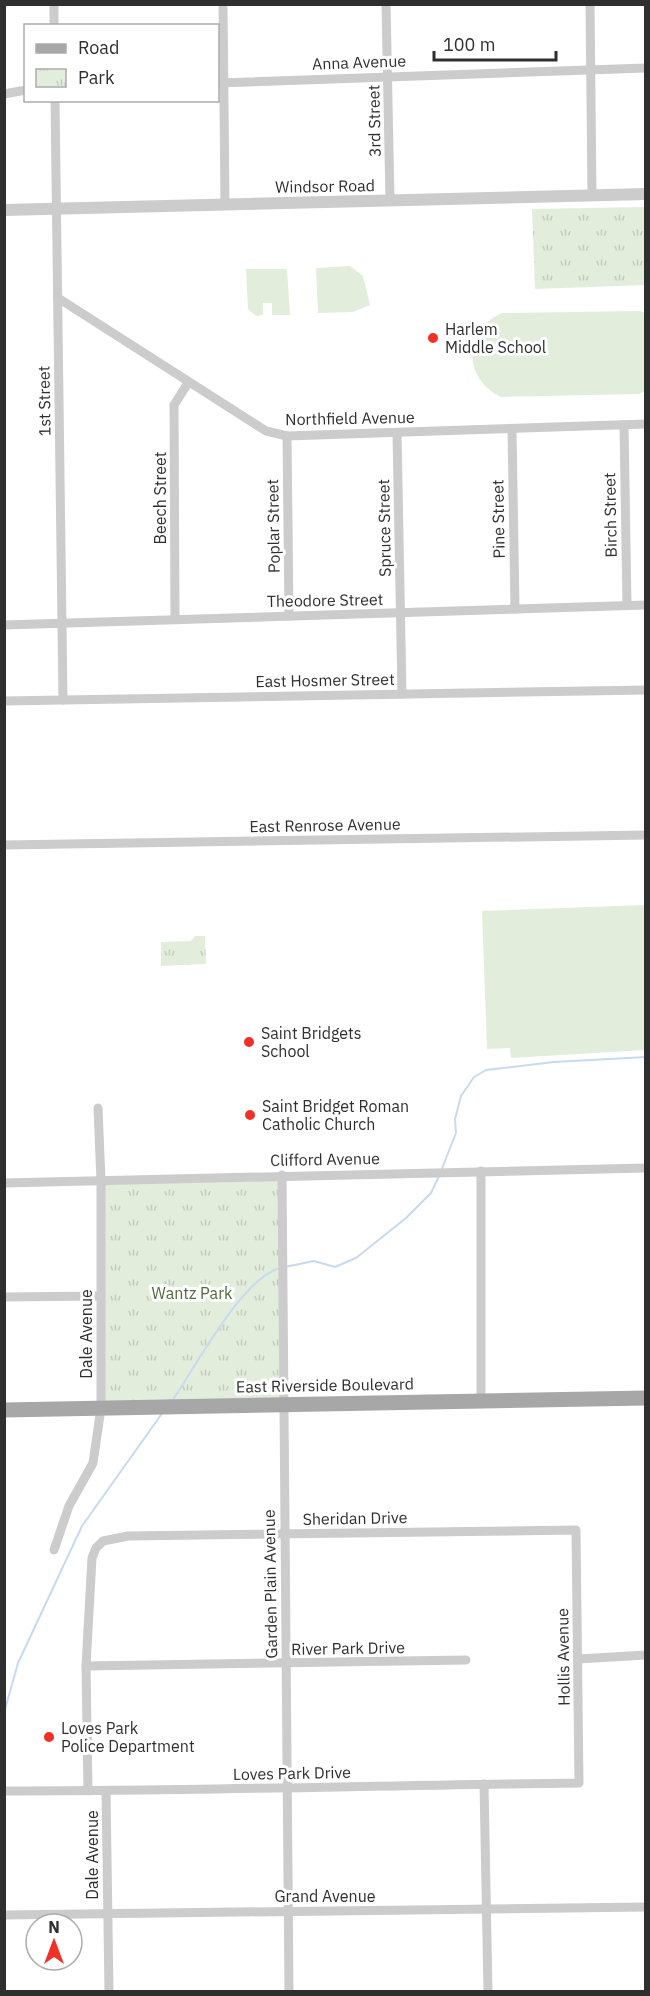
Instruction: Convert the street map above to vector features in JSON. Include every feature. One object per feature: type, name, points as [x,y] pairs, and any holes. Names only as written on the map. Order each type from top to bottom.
[{"type":"main road","name":"East Riverside Boulevard","points":[[4,1410],[645,1398]]},
{"type":"street","points":[[54,4],[54,24]]},
{"type":"street","points":[[224,4],[222,83],[225,205]]},
{"type":"street","name":"3rd Street","points":[[386,4],[390,200]]},
{"type":"street","points":[[590,4],[592,195]]},
{"type":"street","name":"Anna Avenue","points":[[222,83],[388,75],[645,69]]},
{"type":"street","points":[[4,94],[24,90]]},
{"type":"street","name":"1st Street","points":[[55,102],[63,700]]},
{"type":"street","name":"Windsor Road","points":[[4,210],[645,194]]},
{"type":"street","name":"Northfield Avenue","points":[[58,298],[266,431],[287,436],[645,424]]},
{"type":"street","name":"Beech Street","points":[[175,618],[174,405],[188,383]]},
{"type":"street","name":"Birch Street","points":[[624,424],[627,605]]},
{"type":"street","name":"Pine Street","points":[[512,429],[515,609]]},
{"type":"street","name":"Spruce Street","points":[[397,433],[402,694]]},
{"type":"street","name":"Poplar Street","points":[[287,436],[289,616]]},
{"type":"street","name":"Theodore Street","points":[[4,625],[645,605]]},
{"type":"street","name":"East Hosmer Street","points":[[4,701],[645,690]]},
{"type":"street","name":"East Renrose Avenue","points":[[4,845],[645,835]]},
{"type":"street","name":"Dale Avenue","points":[[54,1550],[69,1506],[93,1463],[101,1408],[101,1181],[98,1108]]},
{"type":"street","name":"Clifford Avenue","points":[[4,1183],[645,1168]]},
{"type":"street","points":[[481,1171],[481,1400]]},
{"type":"street","name":"Garden Plain Avenue","points":[[282,1175],[287,1664],[285,1789],[289,1992]]},
{"type":"street","points":[[4,1298],[101,1296]]},
{"type":"street","name":"Sheridan Drive","points":[[99,1544],[109,1539],[128,1536],[576,1530]]},
{"type":"street","name":"Hollis Avenue","points":[[576,1530],[579,1783]]},
{"type":"street","name":"Dale Avenue","points":[[88,1791],[86,1666],[91,1567],[99,1544]]},
{"type":"street","points":[[578,1659],[645,1655]]},
{"type":"street","name":"River Park Drive","points":[[86,1666],[466,1660]]},
{"type":"street","name":"Loves Park Drive","points":[[5,1791],[285,1789],[579,1783]]},
{"type":"street","points":[[484,1784],[488,1992]]},
{"type":"street","name":"Dale Avenue","points":[[106,1791],[109,1992]]},
{"type":"street","name":"Grand Avenue","points":[[4,1915],[645,1907]]},
{"type":"green space","points":[[645,207],[645,285],[535,289],[532,209]]},
{"type":"green space","points":[[350,266],[363,276],[370,305],[353,312],[318,313],[316,268]]},
{"type":"green space","points":[[246,269],[287,269],[290,315],[272,315],[272,303],[263,303],[263,315],[256,316],[248,309]]},
{"type":"green space","points":[[640,311],[645,313],[646,391],[639,394],[501,397],[488,389],[474,367],[472,354],[474,342],[489,321],[502,313]]},
{"type":"green space","points":[[645,905],[645,1050],[511,1058],[510,1048],[487,1049],[482,911]]},
{"type":"green space","points":[[195,936],[205,936],[206,964],[161,966],[161,942],[191,941]]},
{"type":"green space","name":"Wantz Park","points":[[282,1175],[283,1405],[101,1408],[101,1181]]},
{"type":"waterway","points":[[441,1171],[456,1133],[455,1119],[461,1096],[474,1077],[486,1070],[554,1062],[646,1057]]},
{"type":"waterway","points":[[285,1267],[314,1261],[335,1267],[356,1258],[406,1218],[431,1193],[439,1176]]},
{"type":"waterway","points":[[172,1401],[235,1306],[265,1275],[280,1268]]},
{"type":"waterway","points":[[4,1713],[18,1663],[82,1526],[163,1412]]},
{"type":"place","name":"Harlem Middle School","points":[[433,338]]},
{"type":"place","name":"Saint Bridgets School","points":[[249,1042]]},
{"type":"place","name":"Saint Bridget Roman Catholic Church","points":[[250,1115]]},
{"type":"place","name":"Loves Park Police Department","points":[[49,1737]]}]
